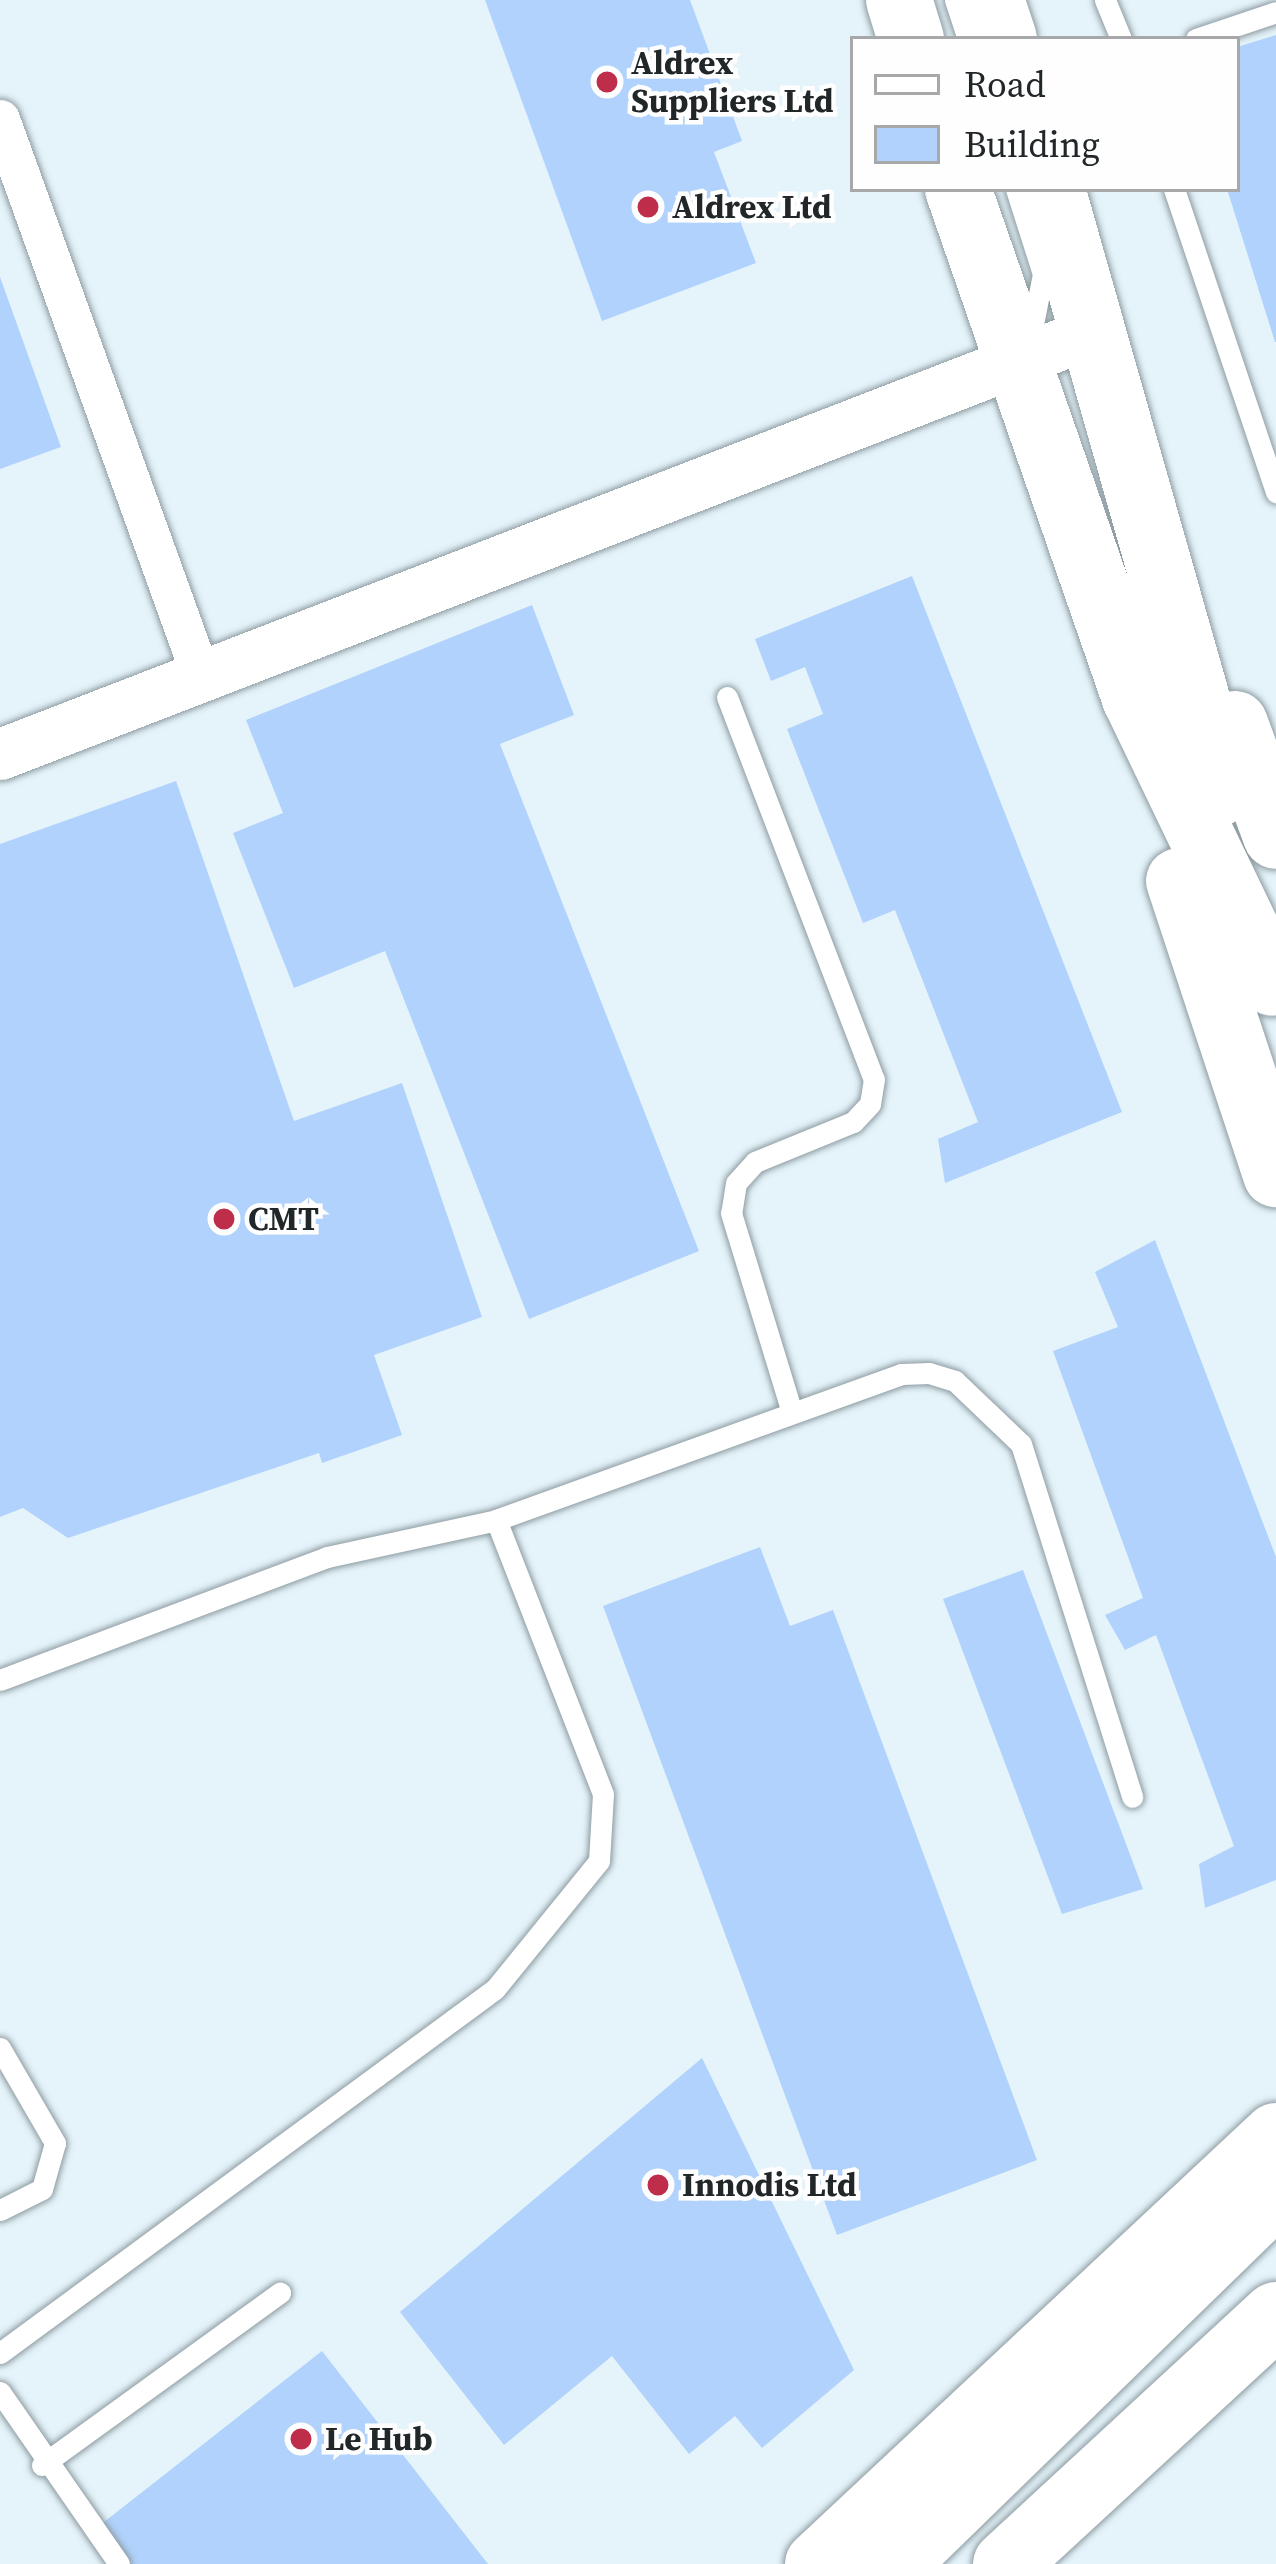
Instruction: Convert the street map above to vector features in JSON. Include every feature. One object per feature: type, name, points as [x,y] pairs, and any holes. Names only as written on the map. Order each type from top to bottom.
[{"type":"highway","points":[[899,0],[910,36]]},
{"type":"highway","points":[[991,0],[1003,36]]},
{"type":"highway","points":[[959,192],[1135,698],[1274,990]]},
{"type":"highway","points":[[1053,192],[1097,330],[1183,649],[1192,702],[1265,913],[1274,990]]},
{"type":"highway","points":[[1183,649],[1223,692],[1276,836]]},
{"type":"highway","points":[[1135,698],[1150,794],[1276,1174]]},
{"type":"highway","points":[[818,2564],[1276,2136]]},
{"type":"highway","points":[[895,2564],[1264,2200]]},
{"type":"highway","points":[[1006,2564],[1276,2315]]},
{"type":"street","points":[[0,118],[203,682]]},
{"type":"street","points":[[0,754],[203,682],[1097,330]]},
{"type":"lane","points":[[955,0],[967,36]]},
{"type":"lane","points":[[1105,0],[1120,36]]},
{"type":"lane","points":[[1205,36],[1276,12]]},
{"type":"lane","points":[[1017,192],[1043,274],[1037,329],[1018,363]]},
{"type":"lane","points":[[1175,192],[1276,492]]},
{"type":"lane","points":[[727,697],[874,1079],[870,1105],[853,1122],[755,1162],[736,1183],[731,1214],[792,1412]]},
{"type":"lane","points":[[0,1680],[327,1557],[496,1520],[792,1412],[929,1373],[993,1410],[1021,1444],[1132,1798]]},
{"type":"lane","points":[[0,2353],[495,1989],[599,1861],[603,1795],[496,1520]]},
{"type":"lane","points":[[0,2048],[7,2074],[55,2143],[41,2188],[0,2210]]},
{"type":"lane","points":[[42,2465],[280,2293]]},
{"type":"lane","points":[[0,2392],[42,2465],[119,2564]]},
{"type":"building","name":"Aldrex Ltd","points":[[485,0],[690,0],[742,141],[714,152],[756,263],[602,321]]},
{"type":"building","points":[[1276,35],[1276,342],[1228,192],[1240,192],[1240,46]]},
{"type":"building","points":[[0,277],[61,447],[0,469]]},
{"type":"building","points":[[912,576],[1122,1112],[945,1183],[938,1139],[978,1122],[895,910],[863,923],[787,729],[823,714],[805,667],[771,681],[755,639]]},
{"type":"building","points":[[532,605],[574,715],[500,744],[699,1251],[529,1319],[385,951],[294,988],[233,833],[283,813],[246,720]]},
{"type":"building","name":"CMT","points":[[176,781],[294,1121],[402,1083],[482,1317],[374,1355],[402,1435],[322,1463],[319,1453],[68,1538],[23,1508],[0,1517],[0,844]]},
{"type":"building","points":[[1155,1240],[1276,1557],[1276,1880],[1205,1908],[1199,1864],[1234,1846],[1156,1635],[1125,1650],[1105,1615],[1143,1598],[1053,1351],[1118,1327],[1095,1272]]},
{"type":"building","points":[[760,1547],[790,1626],[833,1610],[1037,2160],[837,2235],[603,1606]]},
{"type":"building","points":[[1023,1570],[1143,1889],[1062,1914],[943,1599]]},
{"type":"building","name":"Innodis Ltd","points":[[702,2058],[854,2370],[762,2448],[735,2416],[689,2454],[612,2356],[504,2445],[400,2312]]},
{"type":"building","name":"Le Hub","points":[[322,2351],[488,2564],[128,2564],[99,2526]]},
{"type":"place","name":"Aldrex Suppliers Ltd","points":[[607,82]]},
{"type":"place","name":"Aldrex Ltd","points":[[648,207]]},
{"type":"place","name":"CMT","points":[[224,1219]]},
{"type":"place","name":"Innodis Ltd","points":[[658,2185]]},
{"type":"place","name":"Le Hub","points":[[301,2439]]}]
